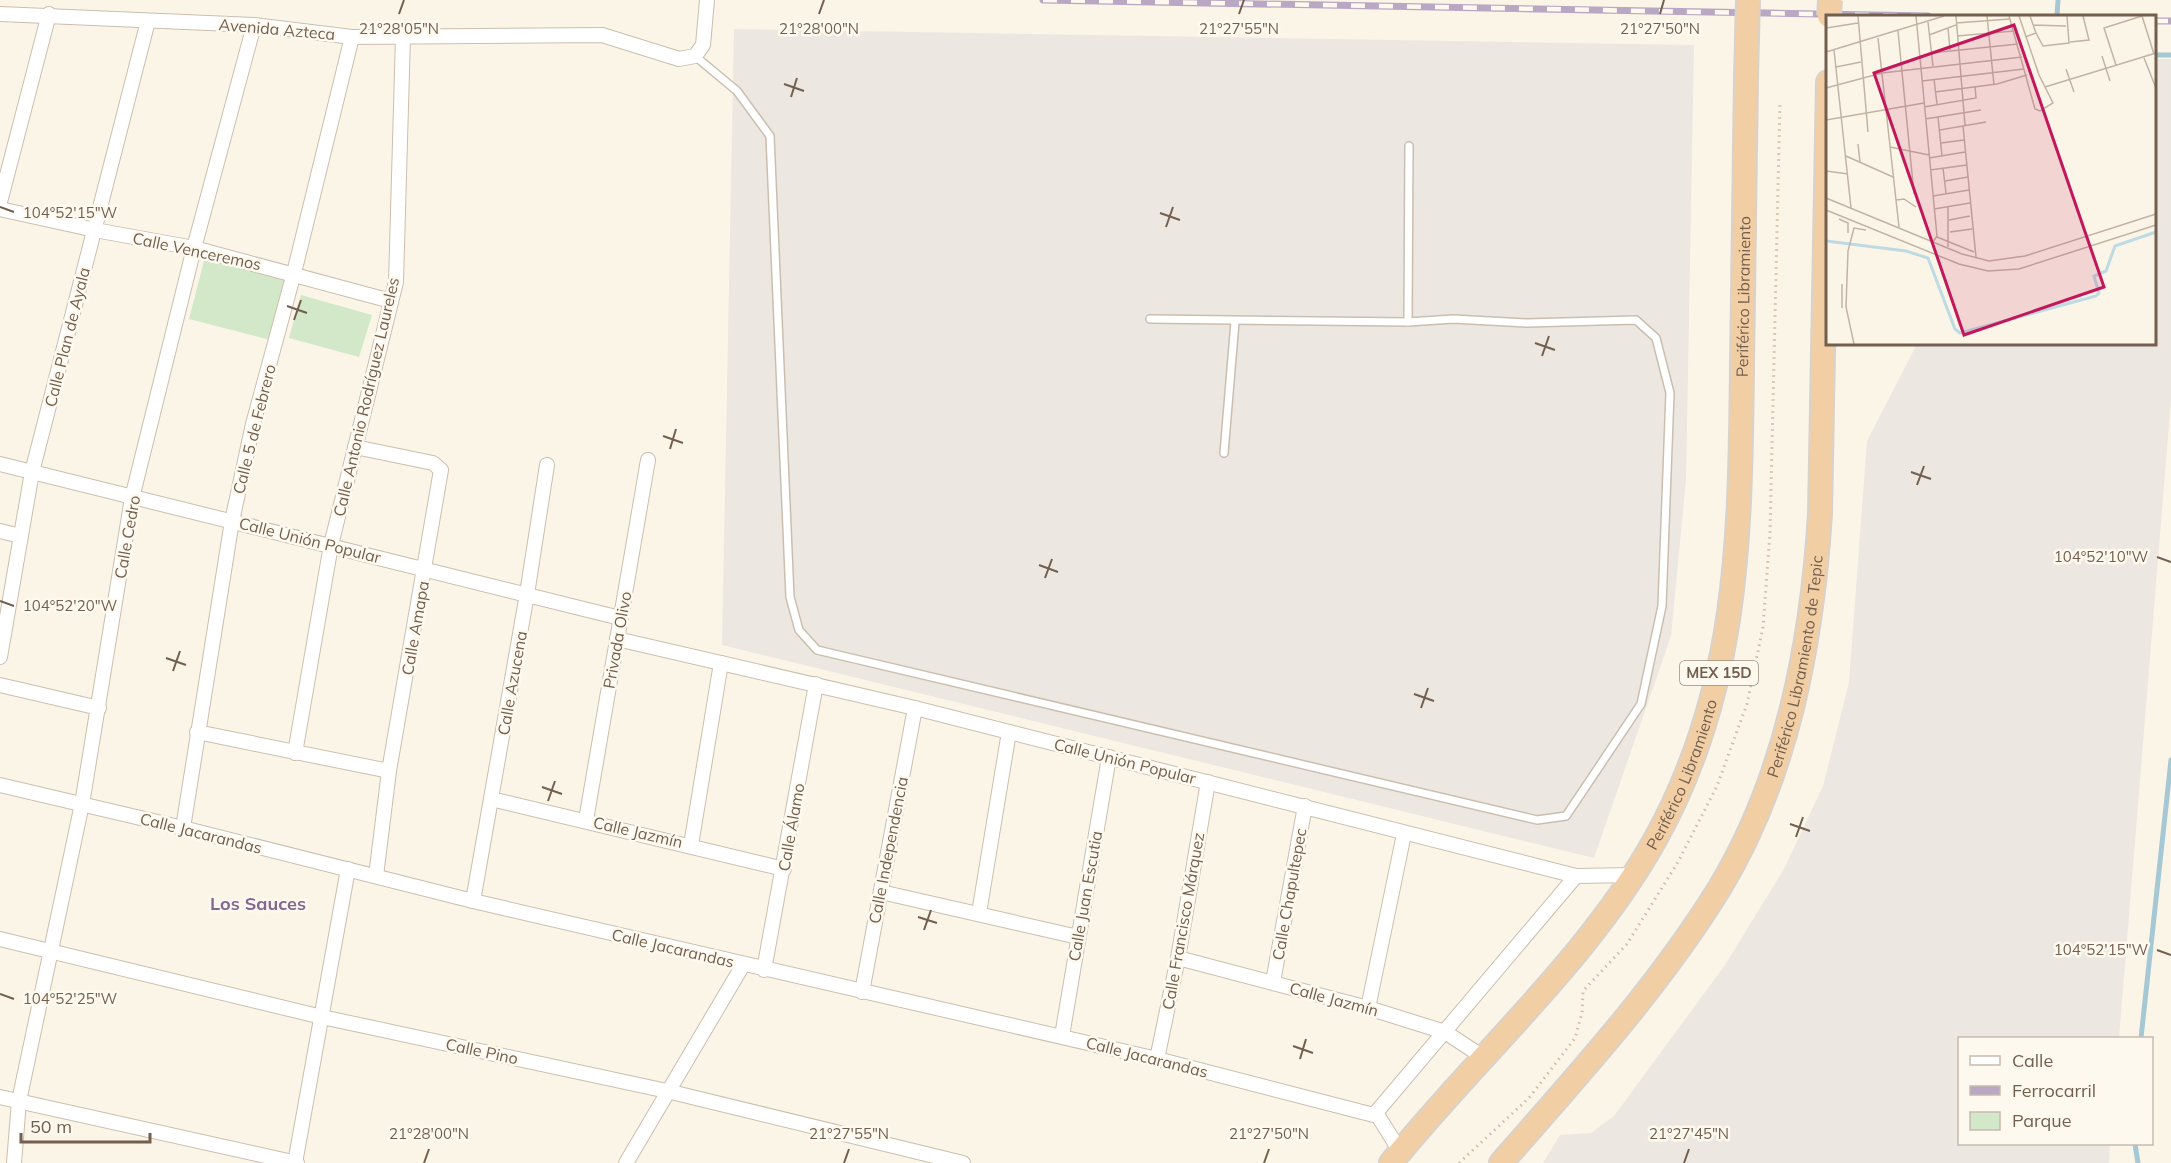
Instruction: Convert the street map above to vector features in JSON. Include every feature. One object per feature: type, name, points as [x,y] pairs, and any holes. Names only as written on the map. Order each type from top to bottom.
[{"type":"highway","name":"Periférico Libramiento","points":[[1395,1157],[1604,916],[1656,837],[1682,784],[1705,723],[1724,654],[1740,509],[1748,0]]},
{"type":"highway","points":[[1829,15],[1830,0]]},
{"type":"highway","name":"Periférico Libramiento de Tepic","points":[[1501,1163],[1626,1019],[1676,954],[1720,887],[1751,824],[1773,769],[1792,709],[1806,647],[1814,595],[1820,514],[1826,144]]},
{"type":"street","points":[[695,56],[703,45],[707,0]]},
{"type":"street","name":"Avenida Azteca","points":[[0,14],[49,14],[254,25],[352,37],[602,35],[679,59],[695,56]]},
{"type":"street","points":[[0,202],[49,14]]},
{"type":"street","name":"Calle Plan de Ayala","points":[[0,657],[32,472],[148,21]]},
{"type":"street","name":"Calle Cedro","points":[[14,1163],[20,1101],[53,952],[82,804],[132,498],[194,248],[254,25]]},
{"type":"street","name":"Calle Antonio Rodríguez Laureles","points":[[296,753],[331,545],[396,282],[402,36]]},
{"type":"street","name":"Calle 5 de Febrero","points":[[183,828],[232,521],[253,424],[294,273],[352,37]]},
{"type":"street","name":"Calle Venceremos","points":[[0,209],[95,230],[194,248],[294,273],[391,301]]},
{"type":"street","name":"Calle Amapa","points":[[355,447],[433,463],[441,470],[426,569],[389,771],[376,876]]},
{"type":"street","name":"Privada Olivo","points":[[586,820],[648,460]]},
{"type":"street","name":"Calle Unión Popular","points":[[0,465],[620,618]]},
{"type":"street","name":"Calle Azucena","points":[[473,901],[527,594],[547,465]]},
{"type":"street","points":[[0,531],[21,536]]},
{"type":"street","name":"Calle Unión Popular","points":[[617,639],[915,708],[1576,876],[1633,875]]},
{"type":"street","points":[[690,845],[721,663]]},
{"type":"street","name":"Calle Álamo","points":[[764,970],[816,684]]},
{"type":"street","points":[[0,685],[99,708]]},
{"type":"street","name":"Calle Independencia","points":[[862,992],[915,708]]},
{"type":"street","points":[[197,732],[389,771]]},
{"type":"street","points":[[979,913],[1009,732]]},
{"type":"street","name":"Calle Juan Escutia","points":[[1062,1036],[1110,757]]},
{"type":"street","name":"Calle Francisco Márquez","points":[[1157,1059],[1178,958],[1208,782]]},
{"type":"street","name":"Calle Jacarandas","points":[[0,785],[764,970],[1062,1036],[1374,1115]]},
{"type":"street","name":"Calle Jazmín","points":[[491,799],[784,869]]},
{"type":"street","name":"Calle Chapultepec","points":[[1273,982],[1305,806]]},
{"type":"street","points":[[1368,1008],[1404,834]]},
{"type":"street","points":[[0,1096],[295,1163],[348,869]]},
{"type":"street","points":[[1395,1157],[1383,1123],[1374,1115],[1576,876]]},
{"type":"street","points":[[880,892],[1078,937]]},
{"type":"street","name":"Calle Pino","points":[[0,939],[322,1017],[668,1091],[963,1163]]},
{"type":"street","name":"Calle Jazmín","points":[[1178,958],[1368,1008],[1446,1032],[1483,1057]]},
{"type":"street","points":[[626,1163],[744,965]]},
{"type":"lane","points":[[695,56],[737,92],[770,136],[790,597],[799,630],[817,650],[1537,820],[1566,816],[1641,704],[1662,606],[1670,393],[1656,338],[1636,320],[1527,323],[1453,319],[1408,322],[1235,322],[1150,319]]},
{"type":"lane","points":[[1408,322],[1409,146]]},
{"type":"lane","points":[[1224,453],[1235,322]]},
{"type":"shaded area","points":[[734,29],[1694,45],[1686,480],[1671,636],[1594,858],[722,645]]},
{"type":"shaded area","points":[[2156,59],[2171,59],[2171,400],[2119,1037],[1958,1037],[1958,1145],[2110,1145],[2109,1163],[1543,1163],[1560,1135],[1591,1133],[1614,1116],[1725,965],[1784,869],[1823,786],[1849,682],[1867,441],[1916,345],[2156,345]]},
{"type":"green space","points":[[205,257],[286,278],[270,340],[189,319]]},
{"type":"green space","points":[[301,295],[372,315],[359,357],[289,338]]},
{"type":"waterway","points":[[2057,15],[2058,0]]},
{"type":"waterway","points":[[2156,55],[2171,55]]},
{"type":"waterway","points":[[2141,1037],[2171,760]]},
{"type":"waterway","points":[[2135,1145],[2138,1163]]},
{"type":"railway","points":[[1043,0],[1873,15]]},
{"type":"railway","points":[[2156,21],[2171,21]]},
{"type":"district","name":"Los Sauces","points":[[258,904]]}]
